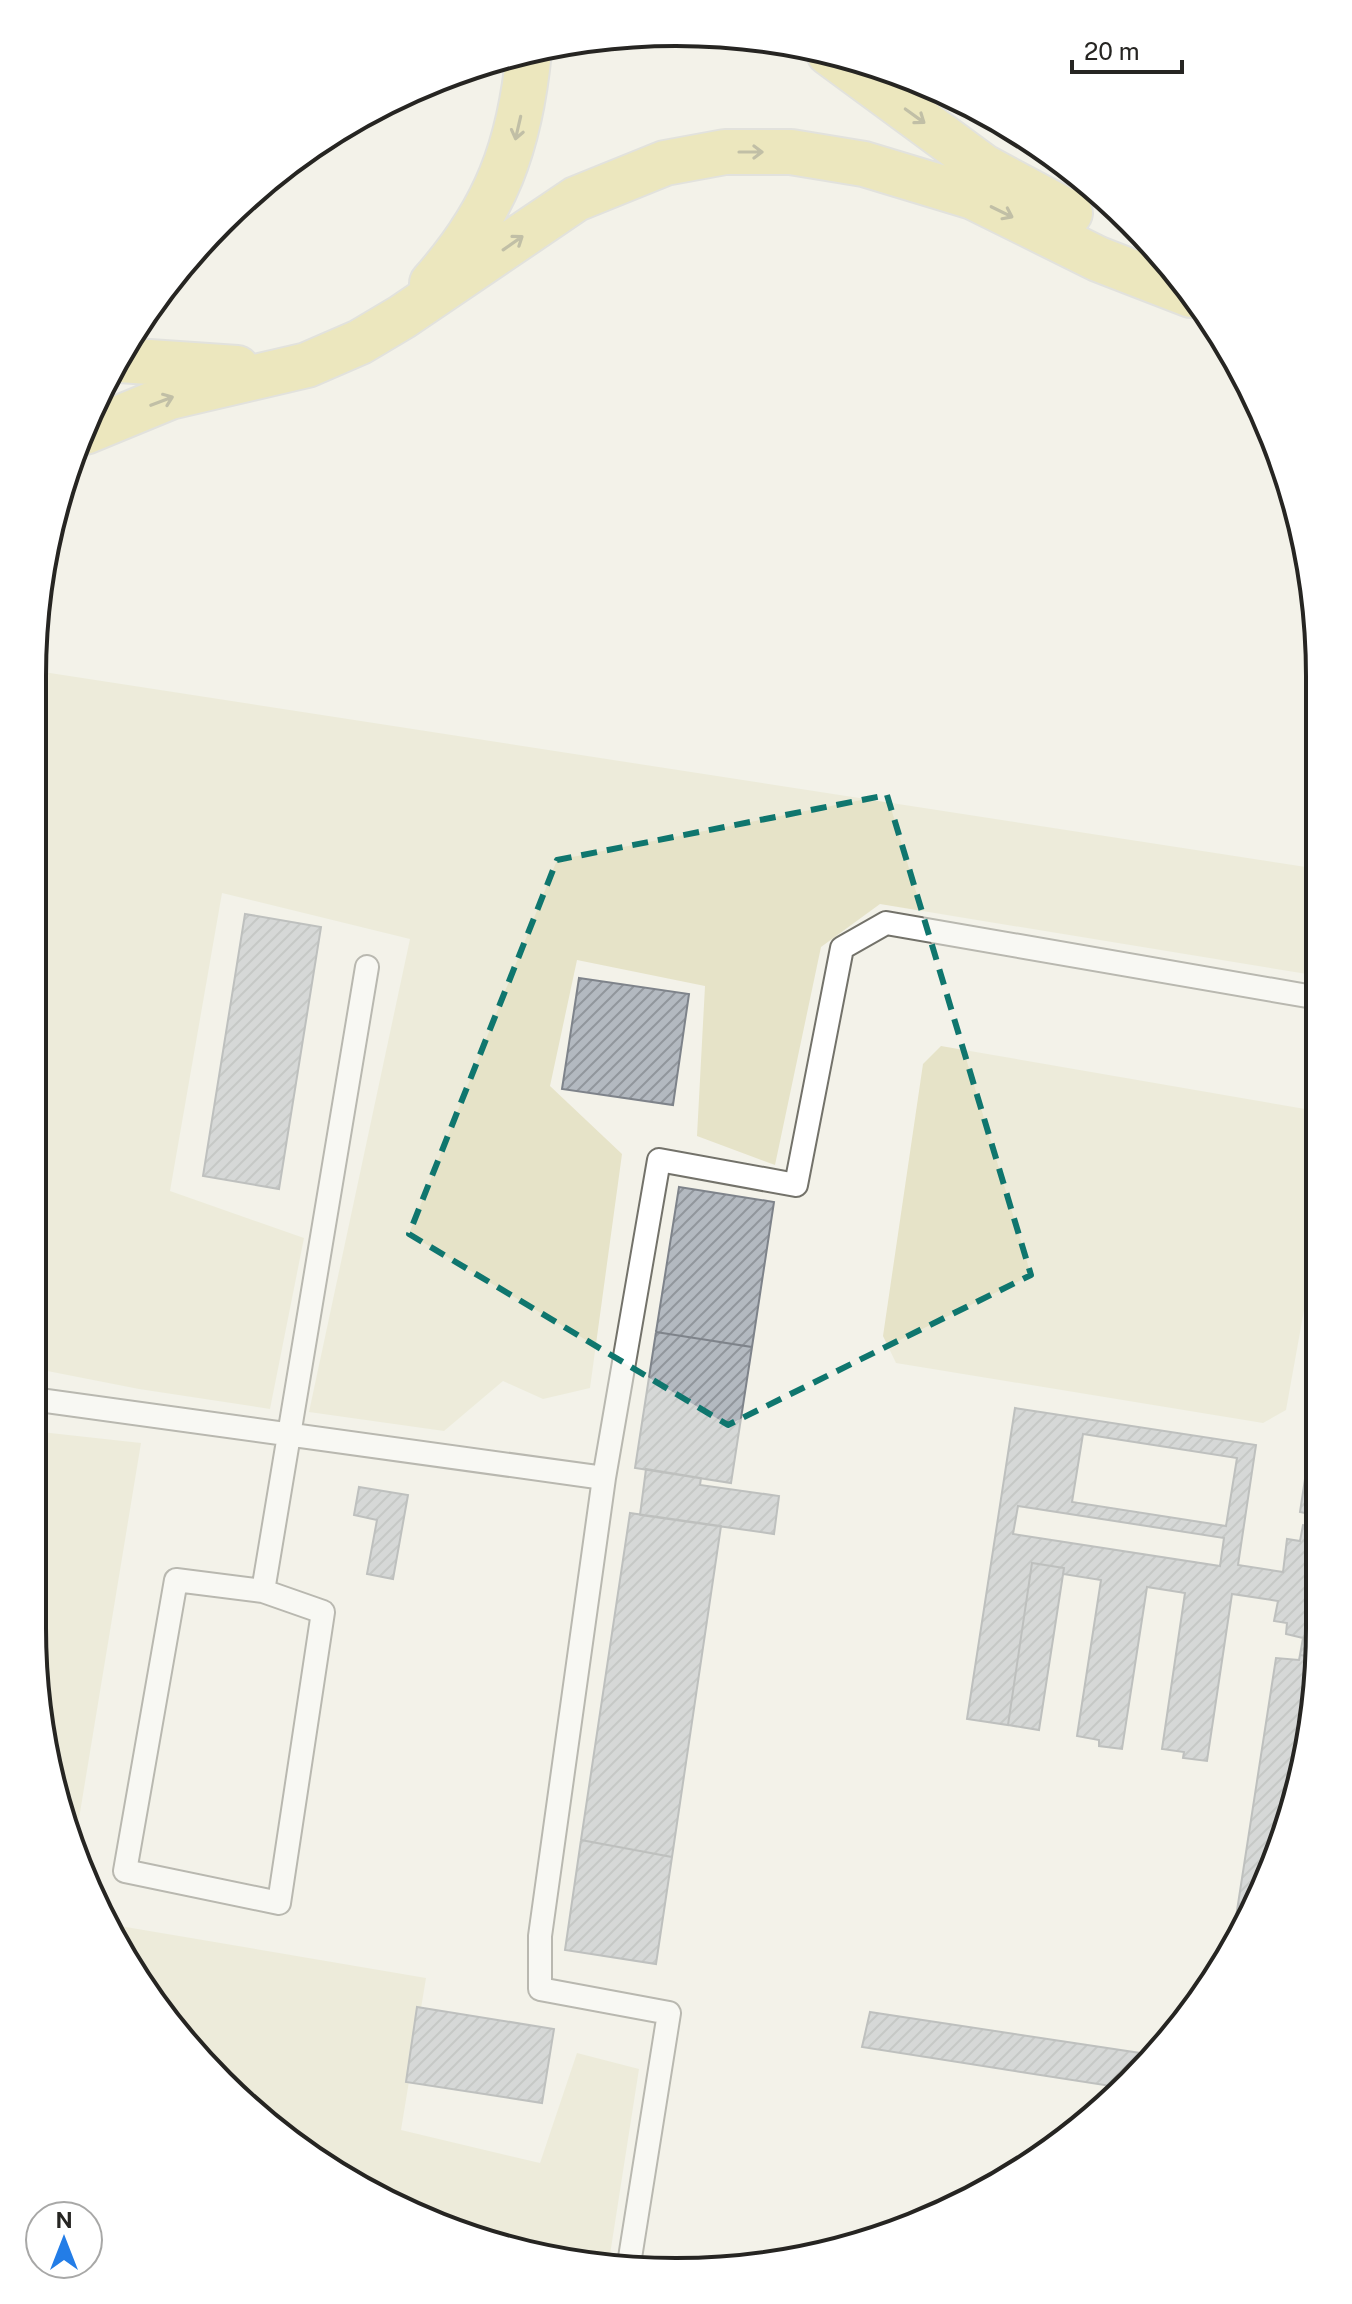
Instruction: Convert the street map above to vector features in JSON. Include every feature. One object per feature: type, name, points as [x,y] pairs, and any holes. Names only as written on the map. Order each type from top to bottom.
[{"type":"highway","points":[[402,317],[456,256],[494,195],[514,145],[525,95],[528,64]]},
{"type":"highway","points":[[854,72],[984,167],[1140,251]]},
{"type":"highway","points":[[97,429],[170,397],[307,365],[360,342],[576,199],[665,163],[725,152],[791,152],[864,164],[973,197],[1098,259],[1173,288]]},
{"type":"highway","points":[[133,357],[221,369],[307,365]]},
{"type":"lane","points":[[630,2257],[669,2013],[540,1989],[540,1936],[604,1478],[659,1160],[796,1185],[842,948],[886,923],[1306,996]]},
{"type":"lane","points":[[263,1591],[367,967]]},
{"type":"lane","points":[[46,1401],[604,1478]]},
{"type":"lane","points":[[176,1580],[263,1591],[323,1612],[279,1903],[125,1871],[176,1580]]},
{"type":"highlighted area","points":[[887,795],[1031,1275],[728,1425],[409,1234],[557,860]]},
{"type":"shaded area","points":[[46,672],[1306,867],[1306,974],[880,904],[821,947],[775,1165],[697,1136],[705,986],[577,960],[550,1086],[622,1154],[590,1388],[543,1399],[503,1381],[444,1431],[309,1412],[410,939],[222,893],[170,1191],[304,1238],[270,1409],[46,1371]]},
{"type":"shaded area","points":[[941,1046],[1306,1109],[1306,1299],[1286,1410],[1263,1423],[896,1363],[883,1336],[923,1064]]},
{"type":"shaded area","points":[[46,1433],[141,1443],[78,1827],[58,1751],[47,1669]]},
{"type":"shaded area","points":[[121,1926],[426,1978],[401,2130],[540,2163],[577,2053],[639,2069],[610,2255],[513,2237],[473,2225],[397,2193],[361,2174],[292,2128],[202,2043],[152,1978]]},
{"type":"building","points":[[245,914],[321,927],[279,1189],[203,1176]]},
{"type":"building","points":[[579,978],[689,994],[673,1105],[562,1089]]},
{"type":"building","points":[[679,1187],[774,1202],[752,1347],[656,1332]]},
{"type":"building","points":[[656,1332],[752,1347],[731,1483],[635,1468]]},
{"type":"building","points":[[1015,1408],[1256,1445],[1238,1565],[1283,1572],[1287,1539],[1300,1541],[1303,1525],[1306,1525],[1305,1656],[1300,1655],[1303,1638],[1286,1634],[1287,1623],[1274,1621],[1278,1601],[1232,1594],[1207,1761],[1183,1758],[1184,1752],[1162,1749],[1185,1593],[1147,1587],[1122,1749],[1099,1746],[1099,1740],[1077,1736],[1101,1580],[1063,1574],[1064,1568],[1032,1563],[1008,1725],[967,1719]],"holes":[[[1083,1434],[1237,1458],[1226,1526],[1072,1502]],[[1018,1506],[1224,1538],[1220,1566],[1013,1534]]]},
{"type":"building","points":[[646,1469],[701,1478],[700,1485],[779,1496],[774,1534],[640,1515]]},
{"type":"building","points":[[1306,1473],[1306,1513],[1300,1512]]},
{"type":"building","points":[[359,1487],[408,1495],[393,1579],[367,1574],[377,1520],[354,1515]]},
{"type":"building","points":[[630,1513],[721,1526],[672,1857],[581,1840]]},
{"type":"building","points":[[1032,1563],[1064,1568],[1039,1730],[1008,1725]]},
{"type":"building","points":[[1300,1655],[1305,1656],[1301,1710],[1285,1791],[1273,1831],[1236,1916],[1276,1658],[1299,1660]]},
{"type":"building","points":[[581,1840],[672,1857],[656,1964],[565,1950]]},
{"type":"building","points":[[417,2007],[554,2029],[542,2103],[406,2082]]},
{"type":"building","points":[[870,2012],[1140,2053],[1108,2086],[862,2047]]}]
